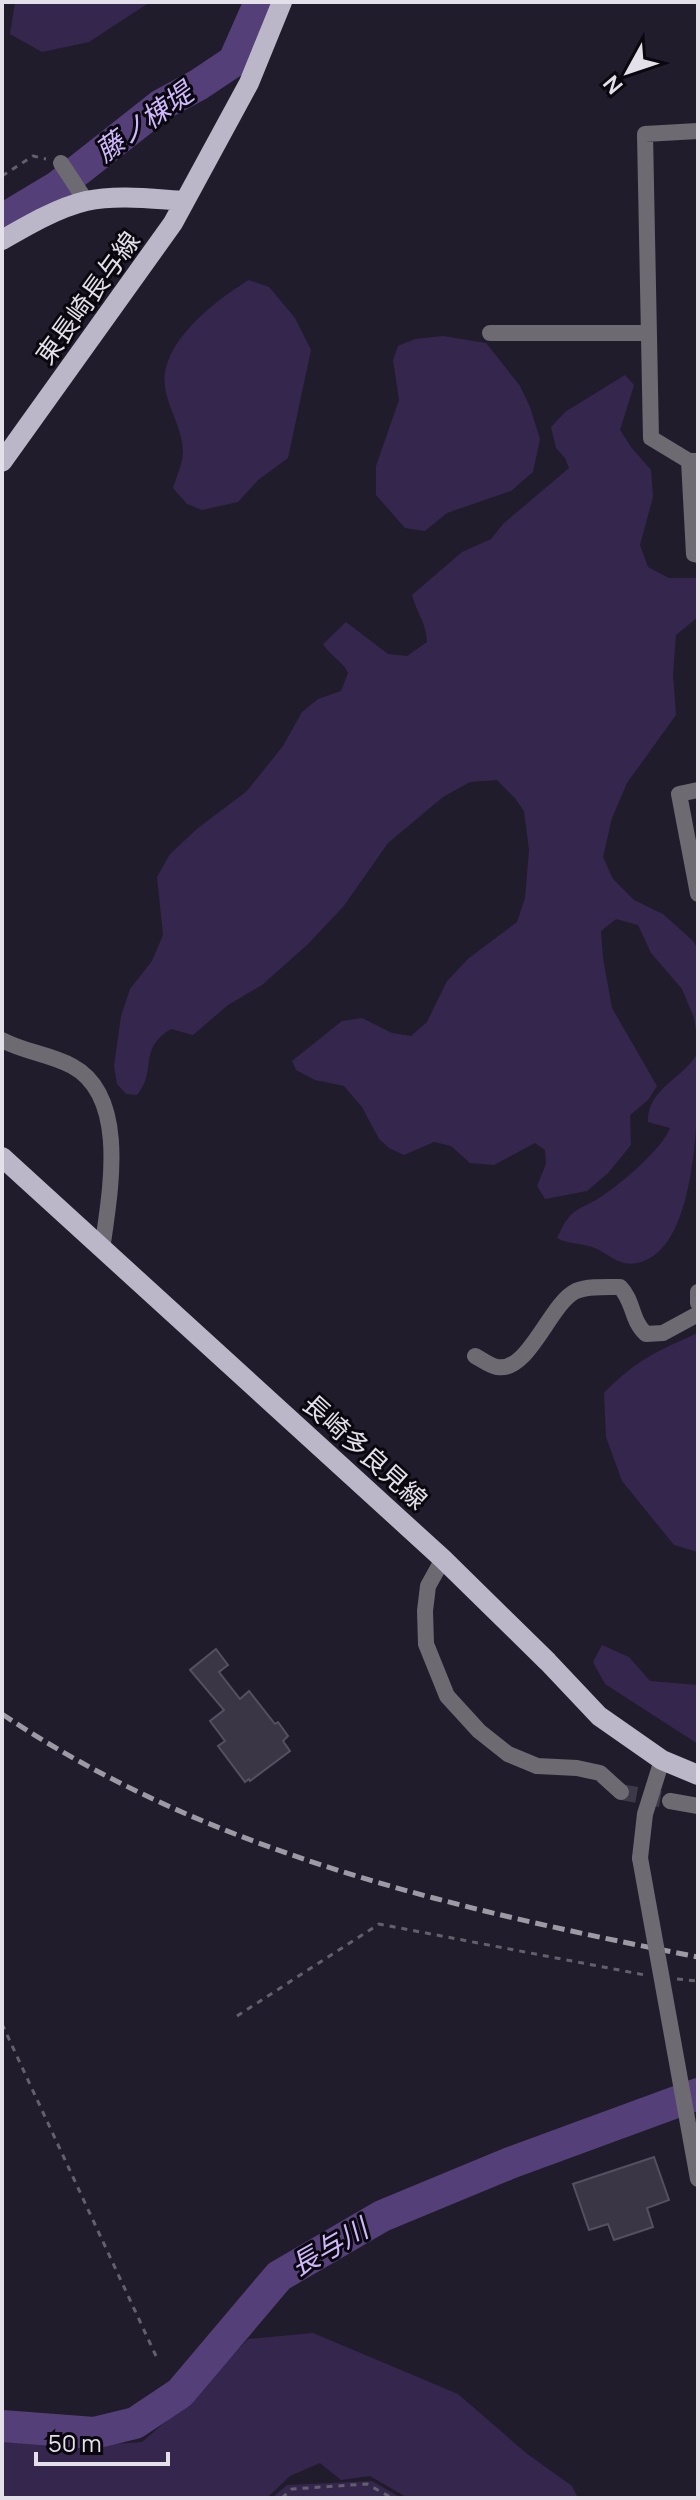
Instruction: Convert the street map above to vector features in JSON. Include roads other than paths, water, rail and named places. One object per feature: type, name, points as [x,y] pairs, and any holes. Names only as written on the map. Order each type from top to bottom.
[{"type":"main road","name":"東長崎長与線","points":[[2,462],[173,223],[249,83],[282,2]]},
{"type":"main road","name":"東長崎長与線","points":[[2,240],[36,221],[86,200],[128,197],[185,201]]},
{"type":"main road","name":"長崎多良見線","points":[[2,1157],[443,1559],[599,1716],[662,1760],[698,1775]]},
{"type":"street","points":[[698,131],[645,134],[651,438],[694,461],[694,554],[698,555]]},
{"type":"street","points":[[61,163],[86,200]]},
{"type":"street","points":[[490,333],[649,333]]},
{"type":"street","points":[[698,790],[679,794],[698,894]]},
{"type":"street","points":[[2,1040],[71,1065],[91,1079],[101,1097],[110,1130],[110,1191],[102,1250]]},
{"type":"street","points":[[475,1356],[498,1367],[510,1365],[535,1344],[555,1310],[576,1291],[620,1287],[628,1295],[637,1326],[646,1334],[663,1333],[698,1314]]},
{"type":"street","points":[[698,1292],[698,1303]]},
{"type":"street","points":[[443,1559],[428,1586],[425,1611],[426,1644],[447,1696],[479,1731],[508,1754],[537,1766],[577,1768],[600,1773],[621,1792]]},
{"type":"street","points":[[662,1760],[645,1814],[640,1858],[698,2179]]},
{"type":"street","points":[[670,1801],[698,1806]]},
{"type":"waterway","name":"藤ノ棟堤","points":[[2,220],[57,187],[161,105],[234,61],[260,2]]},
{"type":"waterway","name":"長与川","points":[[2,2426],[94,2433],[135,2423],[180,2393],[279,2276],[382,2216],[510,2163],[698,2094]]},
{"type":"tunnel","points":[[621,1792],[670,1801]]},
{"type":"railway","points":[[2,1714],[81,1762],[164,1804],[249,1840],[427,1896],[517,1919],[698,1957]]}]
